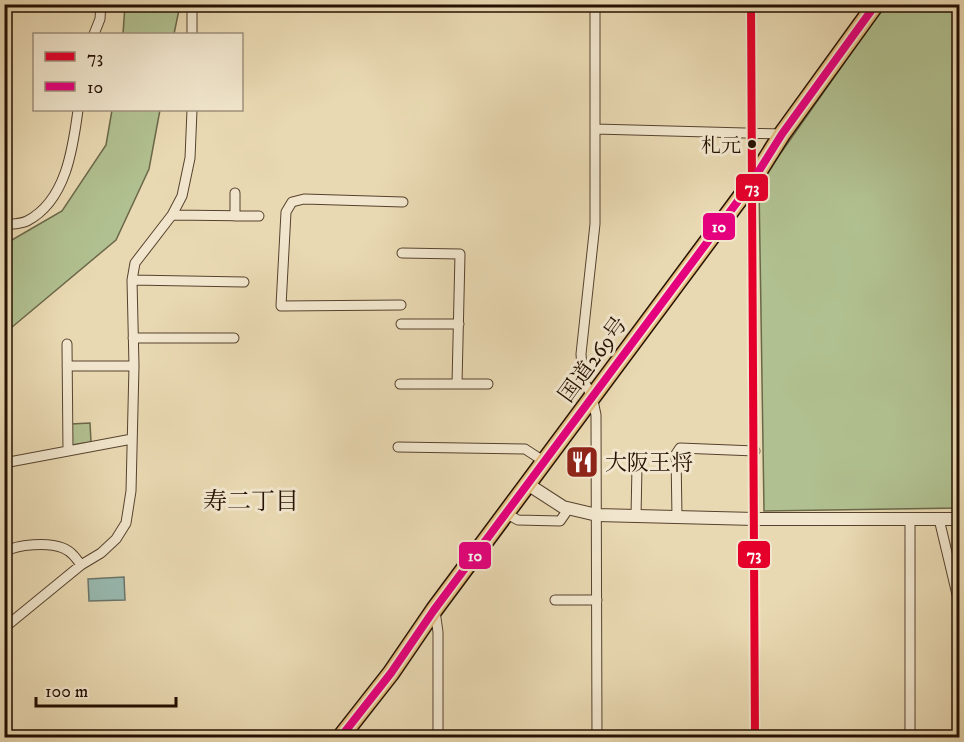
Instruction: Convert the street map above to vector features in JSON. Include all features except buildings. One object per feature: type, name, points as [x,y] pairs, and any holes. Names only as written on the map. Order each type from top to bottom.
[{"type":"highway","name":"国道269号","points":[[340,738],[392,673],[434,610],[752,182],[782,134],[876,4]]},
{"type":"street","points":[[94,33],[100,19],[101,4]]},
{"type":"street","points":[[192,4],[192,33]]},
{"type":"street","points":[[595,4],[595,224],[582,354],[583,380],[592,396],[596,415],[597,738]]},
{"type":"street","points":[[751,4],[755,738]]},
{"type":"street","points":[[4,225],[25,223],[40,213],[50,200],[72,156],[78,111]]},
{"type":"street","points":[[4,628],[81,565],[101,553],[116,539],[126,523],[130,507],[134,366],[132,280],[135,263],[172,215],[183,196],[190,158],[192,111]]},
{"type":"street","points":[[595,129],[782,134]]},
{"type":"street","points":[[235,193],[236,216]]},
{"type":"street","points":[[401,305],[281,306],[286,212],[292,202],[304,200],[403,202]]},
{"type":"street","points":[[172,215],[259,216]]},
{"type":"street","points":[[402,253],[460,254],[458,384]]},
{"type":"street","points":[[132,280],[244,282]]},
{"type":"street","points":[[401,324],[459,324]]},
{"type":"street","points":[[133,338],[234,338]]},
{"type":"street","points":[[67,344],[68,451]]},
{"type":"street","points":[[67,366],[134,366]]},
{"type":"street","points":[[400,384],[488,384]]},
{"type":"street","points":[[4,463],[132,439]]},
{"type":"street","points":[[398,447],[525,449],[545,462]]},
{"type":"street","points":[[678,518],[677,450],[680,448],[754,451]]},
{"type":"street","points":[[636,517],[637,466]]},
{"type":"street","points":[[529,485],[548,499],[569,508],[597,515],[754,519],[960,519]]},
{"type":"street","points":[[507,514],[518,520],[560,521],[569,508]]},
{"type":"street","points":[[910,519],[910,738]]},
{"type":"street","points":[[939,519],[960,607]]},
{"type":"street","points":[[4,552],[12,548],[54,546],[72,554],[81,565]]},
{"type":"street","points":[[555,600],[597,600]]},
{"type":"street","points":[[434,610],[438,632],[438,738]]},
{"type":"green space","points":[[125,5],[180,5],[174,33],[123,33]]},
{"type":"green space","points":[[885,5],[959,5],[959,508],[764,511],[759,184]]},
{"type":"green space","points":[[112,111],[160,111],[149,169],[116,240],[5,333],[5,244],[62,211],[106,145]]},
{"type":"green space","points":[[90,423],[91,442],[72,445],[71,424]]},
{"type":"water","points":[[124,577],[125,600],[89,601],[88,579]]},
{"type":"transit line","name":"73","points":[[751,4],[755,738]]},
{"type":"transit line","name":"10","points":[[340,738],[391,673],[434,610],[752,182],[782,134],[876,4]]},
{"type":"place","name":"札元","points":[[752,144]]},
{"type":"place","name":"大阪王将","points":[[582,462]]},
{"type":"district","name":"寿二丁目","points":[[251,501]]}]
